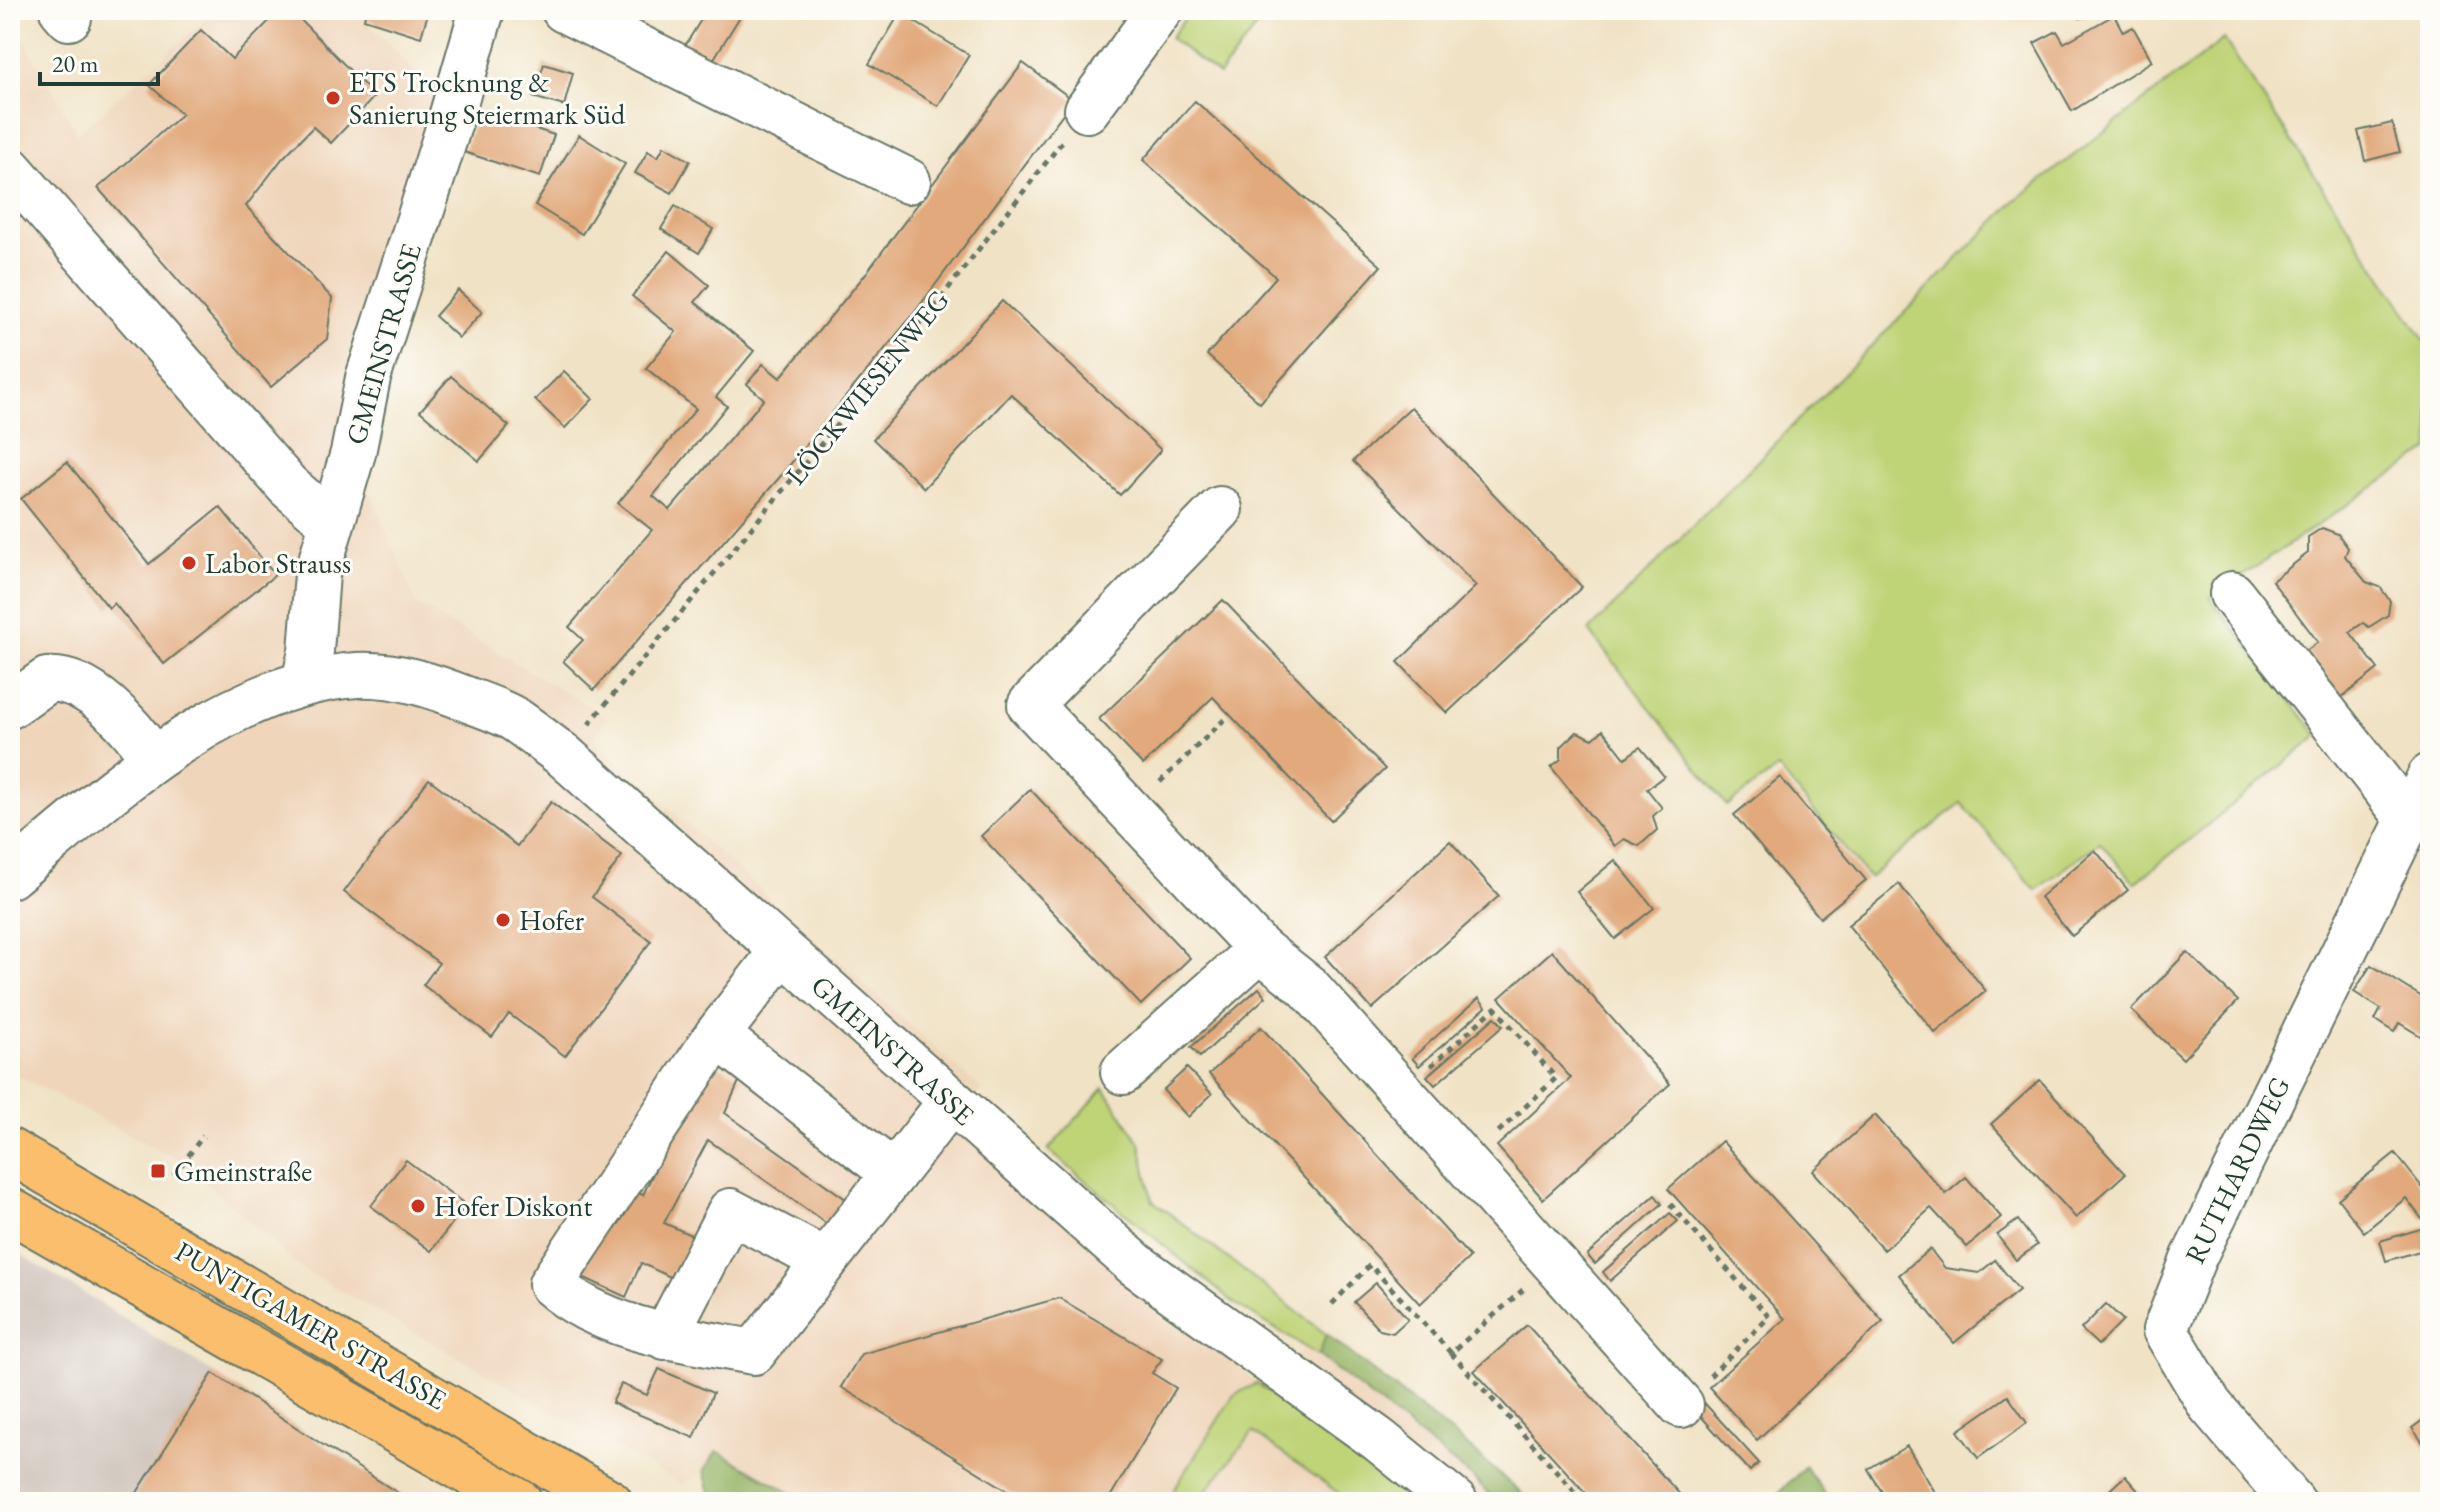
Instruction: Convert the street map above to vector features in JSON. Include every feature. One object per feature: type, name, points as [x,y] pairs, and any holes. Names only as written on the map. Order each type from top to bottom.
[{"type":"main road","name":"PUNTIGAMER STRASSE","points":[[10,1151],[610,1502]]},
{"type":"main road","name":"PUNTIGAMER STRASSE","points":[[10,1210],[520,1502]]},
{"type":"street","name":"GMEINSTRASSE","points":[[304,683],[311,651],[317,574],[353,453],[368,378],[446,135],[482,10]]},
{"type":"street","points":[[564,10],[908,181]]},
{"type":"street","points":[[1087,110],[1160,10]]},
{"type":"street","points":[[10,169],[288,486],[331,523]]},
{"type":"street","points":[[1220,509],[1030,705],[1260,949],[1308,987],[1681,1405]]},
{"type":"street","points":[[2232,594],[2410,821]]},
{"type":"street","name":"GMEINSTRASSE","points":[[10,876],[152,758],[208,725],[304,683],[359,675],[402,678],[440,688],[513,719],[563,755],[1135,1264],[1379,1440],[1455,1502]]},
{"type":"street","points":[[10,706],[47,680],[68,682],[88,693],[138,736],[152,758]]},
{"type":"street","name":"RUTHARDWEG","points":[[2293,1502],[2210,1405],[2165,1330],[2194,1257],[2430,776]]},
{"type":"street","points":[[1123,1072],[1260,949]]},
{"type":"street","points":[[782,951],[717,1035],[551,1284],[574,1304],[665,1337],[754,1352],[951,1101]]},
{"type":"street","points":[[717,1035],[893,1173]]},
{"type":"street","points":[[665,1337],[730,1211],[825,1261]]},
{"type":"path","name":"LÖCKWIESENWEG","points":[[563,755],[923,321],[1087,110]]},
{"type":"path","points":[[1131,810],[1229,715]]},
{"type":"path","points":[[1402,1092],[1495,1008],[1556,1078],[1465,1163]]},
{"type":"path","points":[[174,1175],[203,1136]]},
{"type":"path","points":[[1670,1204],[1769,1317],[1681,1405]]},
{"type":"path","points":[[1451,1353],[1554,1262]]},
{"type":"path","points":[[1332,1304],[1370,1265],[1584,1502]]},
{"type":"shaded area","points":[[215,10],[356,10],[429,87],[446,135],[353,453],[417,604],[608,718],[593,739],[982,1090],[950,1124],[1257,1383],[1326,1334],[1464,1443],[1531,1502],[807,1502],[718,1451],[704,1471],[682,1485],[299,1267],[183,1163],[10,1071],[10,15],[77,134]]},
{"type":"shaded area","points":[[10,1248],[213,1373],[412,1502],[10,1502]]},
{"type":"green space","points":[[1191,10],[1270,10],[1219,75],[1170,38]]},
{"type":"green space","points":[[2224,39],[2430,349],[2430,449],[2210,598],[2318,736],[2135,883],[2100,842],[2036,890],[1961,803],[1869,878],[1778,768],[1727,806],[1589,631],[2016,200]]},
{"type":"green space","points":[[1104,1088],[1140,1143],[1152,1200],[1326,1334],[1319,1356],[1234,1303],[1048,1150]]},
{"type":"green space","points":[[1326,1334],[1464,1443],[1531,1502],[1496,1502],[1473,1478],[1319,1356]]},
{"type":"green space","points":[[1257,1383],[1411,1502],[1351,1502],[1253,1432],[1197,1502],[1185,1502],[1172,1493],[1233,1396]]},
{"type":"green space","points":[[717,1451],[807,1502],[717,1502],[712,1499],[704,1471]]},
{"type":"green space","points":[[1805,1466],[1830,1502],[1770,1502]]},
{"type":"building","points":[[280,10],[291,10],[375,96],[331,143],[313,127],[282,159],[246,206],[332,298],[327,339],[271,387],[98,188],[182,114],[149,85],[201,30],[232,59]]},
{"type":"building","points":[[366,10],[429,10],[421,37],[364,19]]},
{"type":"building","points":[[707,10],[744,10],[710,65],[683,49]]},
{"type":"building","points":[[2076,10],[2093,10],[2080,18]]},
{"type":"building","points":[[900,13],[969,55],[938,106],[869,64]]},
{"type":"building","points":[[2114,15],[2123,32],[2133,27],[2152,61],[2072,111],[2034,43],[2057,31],[2064,43]]},
{"type":"building","points":[[1023,63],[1073,100],[912,316],[779,478],[594,690],[563,661],[583,640],[569,627],[652,530],[618,503],[696,409],[646,368],[676,332],[632,296],[669,251],[709,285],[695,302],[754,351],[716,397],[727,406],[653,496],[670,510],[764,399],[747,384],[763,364],[780,378],[864,276]]},
{"type":"building","points":[[544,64],[573,73],[564,106],[533,97]]},
{"type":"building","points":[[1195,101],[1381,266],[1260,403],[1207,355],[1276,277],[1143,160]]},
{"type":"building","points":[[477,110],[554,135],[540,177],[464,152]]},
{"type":"building","points":[[2392,123],[2400,152],[2365,161],[2358,131]]},
{"type":"building","points":[[579,135],[625,164],[582,234],[535,205]]},
{"type":"building","points":[[664,146],[690,161],[672,193],[635,173],[648,151],[658,157]]},
{"type":"building","points":[[675,206],[713,229],[699,253],[661,229]]},
{"type":"building","points":[[458,290],[482,312],[459,338],[435,316]]},
{"type":"building","points":[[1002,301],[1161,450],[1120,495],[1011,394],[924,488],[873,439]]},
{"type":"building","points":[[564,371],[593,399],[565,428],[535,400]]},
{"type":"building","points":[[451,376],[509,426],[479,461],[420,411]]},
{"type":"building","points":[[1411,407],[1582,587],[1447,713],[1398,662],[1476,586],[1353,461]]},
{"type":"building","points":[[67,462],[149,564],[220,507],[275,575],[164,664],[114,603],[109,608],[21,499]]},
{"type":"building","points":[[2322,528],[2338,534],[2348,548],[2345,556],[2366,582],[2380,587],[2390,601],[2388,615],[2369,627],[2363,623],[2350,632],[2378,669],[2342,697],[2306,651],[2318,642],[2272,581],[2308,553],[2308,537]]},
{"type":"building","points":[[1223,600],[1385,769],[1331,821],[1213,697],[1143,765],[1099,719]]},
{"type":"building","points":[[1603,730],[1625,758],[1640,747],[1664,776],[1647,789],[1662,808],[1653,816],[1657,830],[1639,846],[1624,839],[1615,846],[1551,767],[1561,759],[1561,747],[1577,732],[1593,739]]},
{"type":"building","points":[[1780,777],[1866,880],[1820,918],[1734,815]]},
{"type":"building","name":"Hofer","points":[[429,779],[517,846],[551,802],[622,856],[592,897],[651,941],[565,1056],[509,1014],[492,1037],[423,985],[439,963],[344,892]]},
{"type":"building","points":[[1030,789],[1190,958],[1141,1005],[981,836]]},
{"type":"building","points":[[1450,841],[1499,896],[1372,1009],[1325,957]]},
{"type":"building","points":[[2095,850],[2128,890],[2072,936],[2040,897]]},
{"type":"building","points":[[1615,860],[1654,908],[1615,939],[1577,892]]},
{"type":"building","points":[[1899,884],[1986,991],[1935,1033],[1848,925]]},
{"type":"building","points":[[1552,951],[1670,1084],[1543,1199],[1497,1146],[1571,1078],[1499,998]]},
{"type":"building","points":[[2187,952],[2238,1001],[2183,1059],[2131,1010]]},
{"type":"building","points":[[2371,965],[2430,1002],[2427,1040],[2399,1023],[2394,1032],[2375,1020],[2381,1009],[2354,992]]},
{"type":"building","points":[[1259,988],[1266,997],[1200,1057],[1191,1047]]},
{"type":"building","points":[[1479,998],[1486,1007],[1419,1066],[1412,1058]]},
{"type":"building","points":[[1495,1017],[1503,1026],[1435,1085],[1427,1076]]},
{"type":"building","points":[[1261,1027],[1470,1257],[1420,1304],[1209,1074]]},
{"type":"building","points":[[707,1060],[741,1077],[725,1113],[857,1207],[840,1233],[708,1140],[664,1223],[693,1236],[670,1277],[641,1263],[626,1297],[578,1275],[621,1186],[643,1195]]},
{"type":"building","points":[[1187,1068],[1212,1094],[1188,1117],[1163,1090]]},
{"type":"building","points":[[2040,1080],[2125,1174],[2076,1218],[1991,1124]]},
{"type":"building","points":[[1875,1115],[1946,1194],[1966,1177],[2001,1217],[1967,1247],[1931,1208],[1884,1250],[1813,1171]]},
{"type":"building","points":[[1722,1141],[1883,1321],[1757,1440],[1709,1387],[1785,1319],[1668,1189]]},
{"type":"building","points":[[2395,1153],[2430,1197],[2430,1212],[2422,1219],[2406,1198],[2364,1232],[2338,1199]]},
{"type":"building","name":"Hofer Diskont","points":[[406,1160],[466,1205],[431,1251],[371,1206]]},
{"type":"building","points":[[1655,1195],[1662,1204],[1595,1264],[1587,1255]]},
{"type":"building","points":[[1670,1213],[1678,1221],[1610,1281],[1603,1272]]},
{"type":"building","points":[[2018,1220],[2037,1245],[2016,1260],[1997,1235]]},
{"type":"building","points":[[2430,1226],[2430,1248],[2386,1261],[2380,1241]]},
{"type":"building","points":[[1930,1249],[1945,1268],[1979,1273],[1995,1260],[2019,1290],[1954,1343],[1899,1275]]},
{"type":"building","points":[[1376,1283],[1408,1319],[1393,1333],[1380,1330],[1354,1302]]},
{"type":"building","points":[[1059,1298],[1162,1359],[1152,1373],[1176,1388],[1107,1502],[1026,1502],[841,1387],[861,1354]]},
{"type":"building","points":[[2106,1304],[2123,1320],[2098,1345],[2081,1329]]},
{"type":"building","points":[[1527,1325],[1683,1498],[1679,1502],[1594,1502],[1474,1371]]},
{"type":"building","points":[[659,1369],[713,1393],[694,1438],[612,1403],[621,1384],[647,1395]]},
{"type":"building","points":[[213,1373],[337,1454],[412,1502],[131,1502]]},
{"type":"building","points":[[1698,1396],[1759,1463],[1750,1471],[1690,1404]]},
{"type":"building","points":[[2008,1396],[2027,1423],[1978,1458],[1958,1431]]},
{"type":"building","points":[[2430,1415],[2430,1452],[2412,1428]]},
{"type":"building","points":[[1907,1446],[1941,1502],[1888,1502],[1868,1469]]},
{"type":"building","points":[[2125,1476],[2147,1501],[2153,1495],[2159,1502],[2108,1502],[2103,1496]]},
{"type":"place","name":"ETS Trocknung & Sanierung Steiermark Süd","points":[[333,98]]},
{"type":"place","name":"Labor Strauss","points":[[189,563]]},
{"type":"place","name":"Hofer","points":[[503,920]]},
{"type":"place","name":"Gmeinstraße","points":[[158,1171]]},
{"type":"place","name":"Hofer Diskont","points":[[418,1206]]}]
